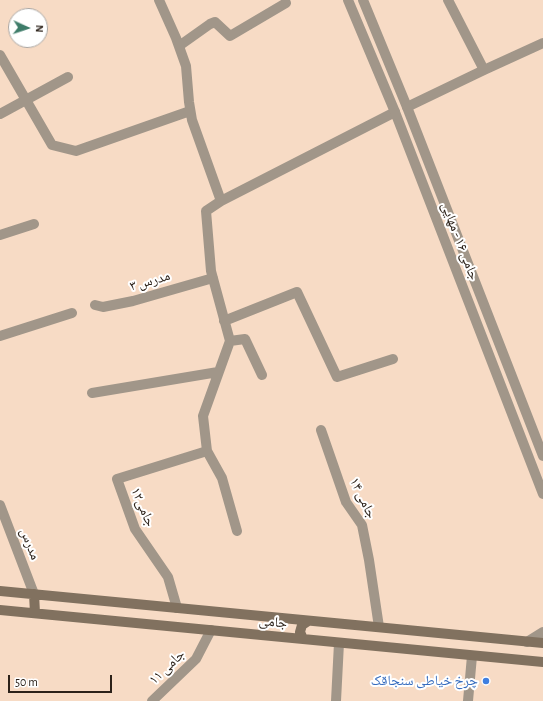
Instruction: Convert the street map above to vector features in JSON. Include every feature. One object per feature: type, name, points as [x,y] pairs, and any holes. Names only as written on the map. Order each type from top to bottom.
[{"type":"main road","name":"جامی","points":[[0,591],[543,643]]},
{"type":"main road","points":[[34,594],[36,613]]},
{"type":"main road","name":"جامی","points":[[0,610],[543,662]]},
{"type":"main road","points":[[266,636],[272,630],[273,623],[270,617]]},
{"type":"main road","points":[[303,639],[300,632],[302,625],[308,621]]},
{"type":"street","points":[[159,0],[186,66],[192,120],[221,201]]},
{"type":"street","name":"جامی ۱۶ - مهایی","points":[[348,0],[395,112],[543,494]]},
{"type":"street","name":"جامی ۱۶ - مهایی","points":[[363,0],[408,107],[543,456]]},
{"type":"street","points":[[448,0],[484,70]]},
{"type":"street","points":[[179,46],[215,22],[230,36],[286,4]]},
{"type":"street","points":[[237,531],[222,478],[207,451],[203,416],[230,340],[212,278],[206,211],[221,201],[395,112],[543,43]]},
{"type":"street","points":[[0,55],[52,145],[76,151],[190,110]]},
{"type":"street","points":[[0,114],[68,77]]},
{"type":"street","points":[[0,235],[34,224]]},
{"type":"street","name":"مدرس ۳","points":[[95,305],[103,307],[133,301],[212,278]]},
{"type":"street","points":[[224,321],[297,292],[337,377],[393,359]]},
{"type":"street","points":[[0,336],[72,313]]},
{"type":"street","points":[[230,340],[245,339],[262,375]]},
{"type":"street","points":[[92,393],[218,372]]},
{"type":"street","name":"جامی ۱۴","points":[[321,430],[346,502],[362,525],[379,627]]},
{"type":"street","name":"جامی۱۲","points":[[177,608],[168,577],[135,530],[117,479],[207,451]]},
{"type":"street","name":"مدرس","points":[[0,505],[34,594]]},
{"type":"street","name":"جامی ۱۱","points":[[152,701],[196,659],[211,630]]},
{"type":"street","points":[[527,642],[543,632]]},
{"type":"street","points":[[336,701],[340,643]]},
{"type":"street","points":[[468,701],[472,656]]},
{"type":"place","name":"چرخ خیاطی سنجاقک","points":[[486,681]]}]
